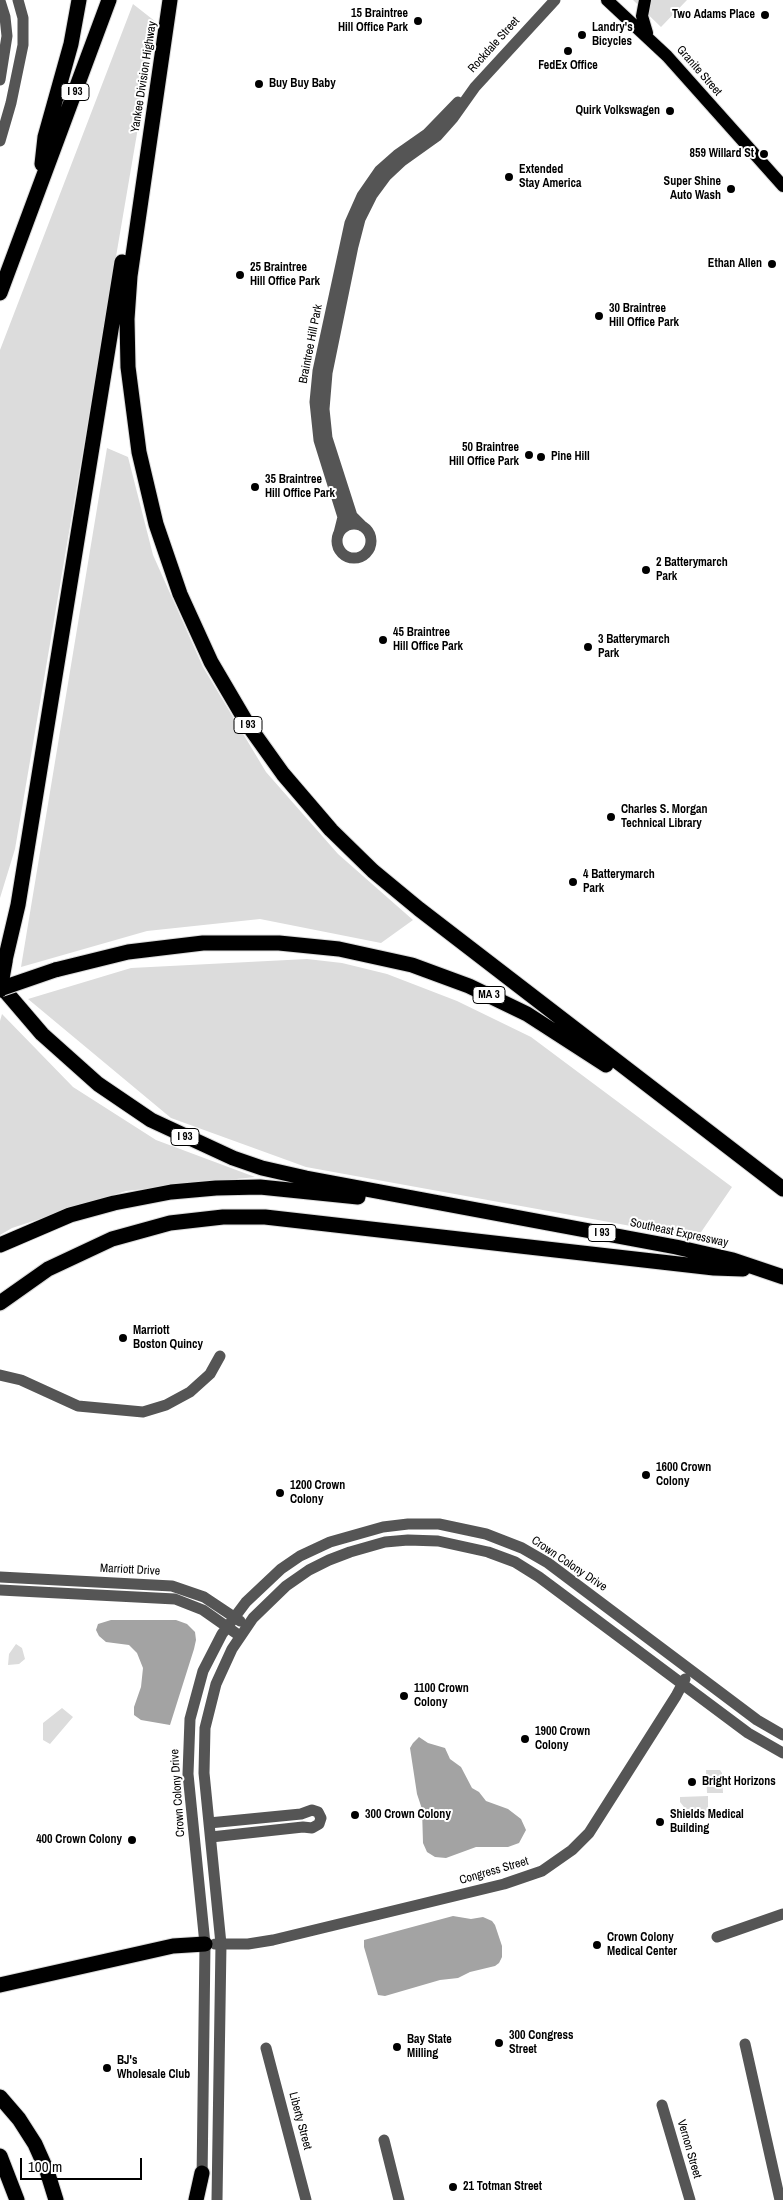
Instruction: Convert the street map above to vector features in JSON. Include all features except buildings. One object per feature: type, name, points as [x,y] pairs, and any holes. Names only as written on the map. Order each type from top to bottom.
[{"type":"highway","points":[[40,184],[45,137],[75,29],[78,0]]},
{"type":"highway","name":"I 93","points":[[0,293],[109,0]]},
{"type":"highway","name":"Yankee Division Highway","points":[[146,158],[170,0]]},
{"type":"highway","points":[[2,985],[22,883],[132,201],[146,158]]},
{"type":"highway","name":"I 93","points":[[146,158],[131,269],[128,307],[128,366],[145,481],[165,553],[192,622],[222,681],[248,725],[283,774],[321,819],[363,861],[419,909],[783,1189]]},
{"type":"highway","name":"MA 3","points":[[2,985],[99,958],[143,950],[218,943],[294,944],[339,949],[383,958],[440,975],[508,1004],[578,1045],[638,1088],[688,1116]]},
{"type":"highway","name":"I 93","points":[[2,985],[32,1024],[75,1065],[126,1104],[165,1127],[219,1152],[262,1168],[419,1199]]},
{"type":"highway","points":[[0,1245],[42,1226],[92,1209],[142,1197],[186,1190],[268,1188],[364,1198],[419,1199]]},
{"type":"highway","name":"Southeast Expressway","points":[[419,1199],[676,1246],[783,1276]]},
{"type":"highway","points":[[0,1303],[48,1269],[112,1239],[170,1223],[223,1216],[265,1217],[714,1268],[762,1269]]},
{"type":"highway","points":[[0,1984],[173,1946],[206,1944]]},
{"type":"highway","points":[[0,2096],[28,2131],[42,2157],[56,2200]]},
{"type":"highway","points":[[28,2131],[39,2166],[45,2200]]},
{"type":"highway","points":[[0,2156],[17,2200]]},
{"type":"highway","points":[[196,2200],[202,2174]]},
{"type":"main road","name":"Granite Street","points":[[608,0],[650,38],[783,186]]},
{"type":"main road","points":[[645,0],[642,20],[650,38]]},
{"type":"street","points":[[0,141],[11,103],[23,45],[23,18],[18,0]]},
{"type":"street","name":"Rockdale Street","points":[[409,151],[437,136],[453,118],[474,88],[555,0]]},
{"type":"street","points":[[0,1],[6,17],[7,36],[0,80]]},
{"type":"street","name":"Braintree Hill Park","points":[[409,151],[379,184],[360,219],[324,388],[324,415],[329,444],[352,516],[369,532],[371,545],[367,553],[359,558],[350,558],[341,552],[337,542],[343,517],[316,424],[317,380],[350,223],[362,196],[373,179],[388,162],[409,151]]},
{"type":"street","points":[[339,533],[347,526],[356,524],[362,526]]},
{"type":"street","points":[[0,1375],[22,1380],[78,1406],[144,1412],[166,1405],[190,1392],[210,1374],[220,1356]]},
{"type":"street","name":"Crown Colony Drive","points":[[201,2200],[206,1944],[188,1774],[188,1735],[203,1671],[227,1626],[251,1596],[276,1573],[300,1556],[322,1545],[345,1536],[383,1526],[447,1525],[494,1536],[542,1559],[758,1720],[783,1735]]},
{"type":"street","points":[[217,2200],[221,1944],[204,1765],[206,1721],[218,1677],[240,1636],[263,1607],[286,1586],[309,1570],[336,1557],[364,1547],[393,1541],[445,1541],[488,1552],[527,1569],[748,1733],[783,1754]]},
{"type":"street","name":"Marriott Drive","points":[[0,1578],[172,1586],[204,1597],[247,1626]]},
{"type":"street","name":"Marriott Drive","points":[[0,1590],[170,1598],[195,1606],[240,1636]]},
{"type":"street","name":"Congress Street","points":[[206,1944],[263,1942],[504,1884],[542,1871],[572,1850],[588,1833],[683,1684],[690,1669]]},
{"type":"street","points":[[209,1824],[301,1814],[308,1811],[303,1820],[310,1828],[303,1826],[211,1836]]},
{"type":"street","points":[[717,1937],[783,1914]]},
{"type":"street","points":[[745,2044],[780,2200]]},
{"type":"street","name":"Liberty Street","points":[[266,2048],[306,2200]]},
{"type":"street","name":"Vernon Street","points":[[662,2105],[690,2200]]},
{"type":"street","points":[[384,2140],[399,2200]]},
{"type":"shaded area","points":[[633,0],[687,0],[661,27]]},
{"type":"shaded area","points":[[133,4],[156,22],[15,849],[0,898],[0,350]]},
{"type":"shaded area","points":[[107,448],[128,457],[153,555],[203,667],[266,772],[338,854],[413,920],[381,943],[260,919],[147,931],[21,967]]},
{"type":"shaded area","points":[[307,959],[342,963],[387,974],[457,1001],[531,1037],[732,1187],[697,1238],[306,1167],[171,1118],[28,999],[131,968]]},
{"type":"shaded area","points":[[2,1014],[73,1087],[156,1140],[255,1177],[126,1191],[12,1228],[0,1235],[0,1021]]},
{"type":"shaded area","points":[[111,1620],[176,1620],[187,1624],[195,1632],[194,1649],[170,1725],[141,1720],[134,1715],[134,1707],[141,1687],[143,1668],[137,1653],[129,1645],[106,1642],[99,1636],[96,1630],[98,1624]]},
{"type":"shaded area","points":[[16,1644],[22,1648],[25,1659],[19,1664],[8,1665],[9,1654]]},
{"type":"shaded area","points":[[62,1708],[73,1717],[50,1744],[43,1740],[43,1723]]},
{"type":"shaded area","points":[[419,1737],[428,1743],[445,1748],[450,1759],[461,1767],[472,1788],[479,1792],[486,1801],[508,1809],[521,1819],[526,1830],[519,1843],[508,1847],[476,1847],[446,1858],[435,1857],[427,1852],[423,1843],[422,1809],[417,1794],[410,1748]]},
{"type":"shaded area","points":[[706,1770],[720,1770],[722,1773],[723,1793],[707,1793]]},
{"type":"shaded area","points":[[708,1796],[708,1811],[688,1812],[680,1802],[680,1797]]},
{"type":"shaded area","points":[[453,1916],[471,1919],[483,1917],[492,1921],[502,1946],[502,1957],[499,1963],[495,1966],[470,1972],[458,1978],[440,1980],[385,1996],[378,1995],[364,1947],[364,1940]]},
{"type":"place","name":"Two Adams Place","points":[[765,15]]},
{"type":"place","name":"15 Braintree Hill Office Park","points":[[418,21]]},
{"type":"place","name":"Landry's Bicycles","points":[[582,35]]},
{"type":"place","name":"FedEx Office","points":[[568,51]]},
{"type":"place","name":"Buy Buy Baby","points":[[259,84]]},
{"type":"place","name":"Quirk Volkswagen","points":[[670,111]]},
{"type":"place","name":"859 Willard St","points":[[764,154]]},
{"type":"place","name":"Extended Stay America","points":[[509,177]]},
{"type":"place","name":"Super Shine Auto Wash","points":[[731,189]]},
{"type":"place","name":"Ethan Allen","points":[[772,264]]},
{"type":"place","name":"25 Braintree Hill Office Park","points":[[240,275]]},
{"type":"place","name":"30 Braintree Hill Office Park","points":[[599,316]]},
{"type":"place","name":"50 Braintree Hill Office Park","points":[[529,455]]},
{"type":"place","name":"Pine Hill","points":[[541,457]]},
{"type":"place","name":"35 Braintree Hill Office Park","points":[[255,487]]},
{"type":"place","name":"2 Batterymarch Park","points":[[646,570]]},
{"type":"place","name":"45 Braintree Hill Office Park","points":[[383,640]]},
{"type":"place","name":"3 Batterymarch Park","points":[[588,647]]},
{"type":"place","name":"Charles S. Morgan Technical Library","points":[[611,817]]},
{"type":"place","name":"4 Batterymarch Park","points":[[573,882]]},
{"type":"place","name":"Marriott Boston Quincy","points":[[123,1338]]},
{"type":"place","name":"1600 Crown Colony","points":[[646,1475]]},
{"type":"place","name":"1200 Crown Colony","points":[[280,1493]]},
{"type":"place","name":"1100 Crown Colony","points":[[404,1696]]},
{"type":"place","name":"1900 Crown Colony","points":[[525,1739]]},
{"type":"place","name":"Bright Horizons","points":[[692,1782]]},
{"type":"place","name":"300 Crown Colony","points":[[355,1815]]},
{"type":"place","name":"Shields Medical Building","points":[[660,1822]]},
{"type":"place","name":"400 Crown Colony","points":[[132,1840]]},
{"type":"place","name":"Crown Colony Medical Center","points":[[597,1945]]},
{"type":"place","name":"300 Congress Street","points":[[499,2043]]},
{"type":"place","name":"Bay State Milling","points":[[397,2047]]},
{"type":"place","name":"BJ's Wholesale Club","points":[[107,2068]]},
{"type":"place","name":"21 Totman Street","points":[[453,2187]]}]
